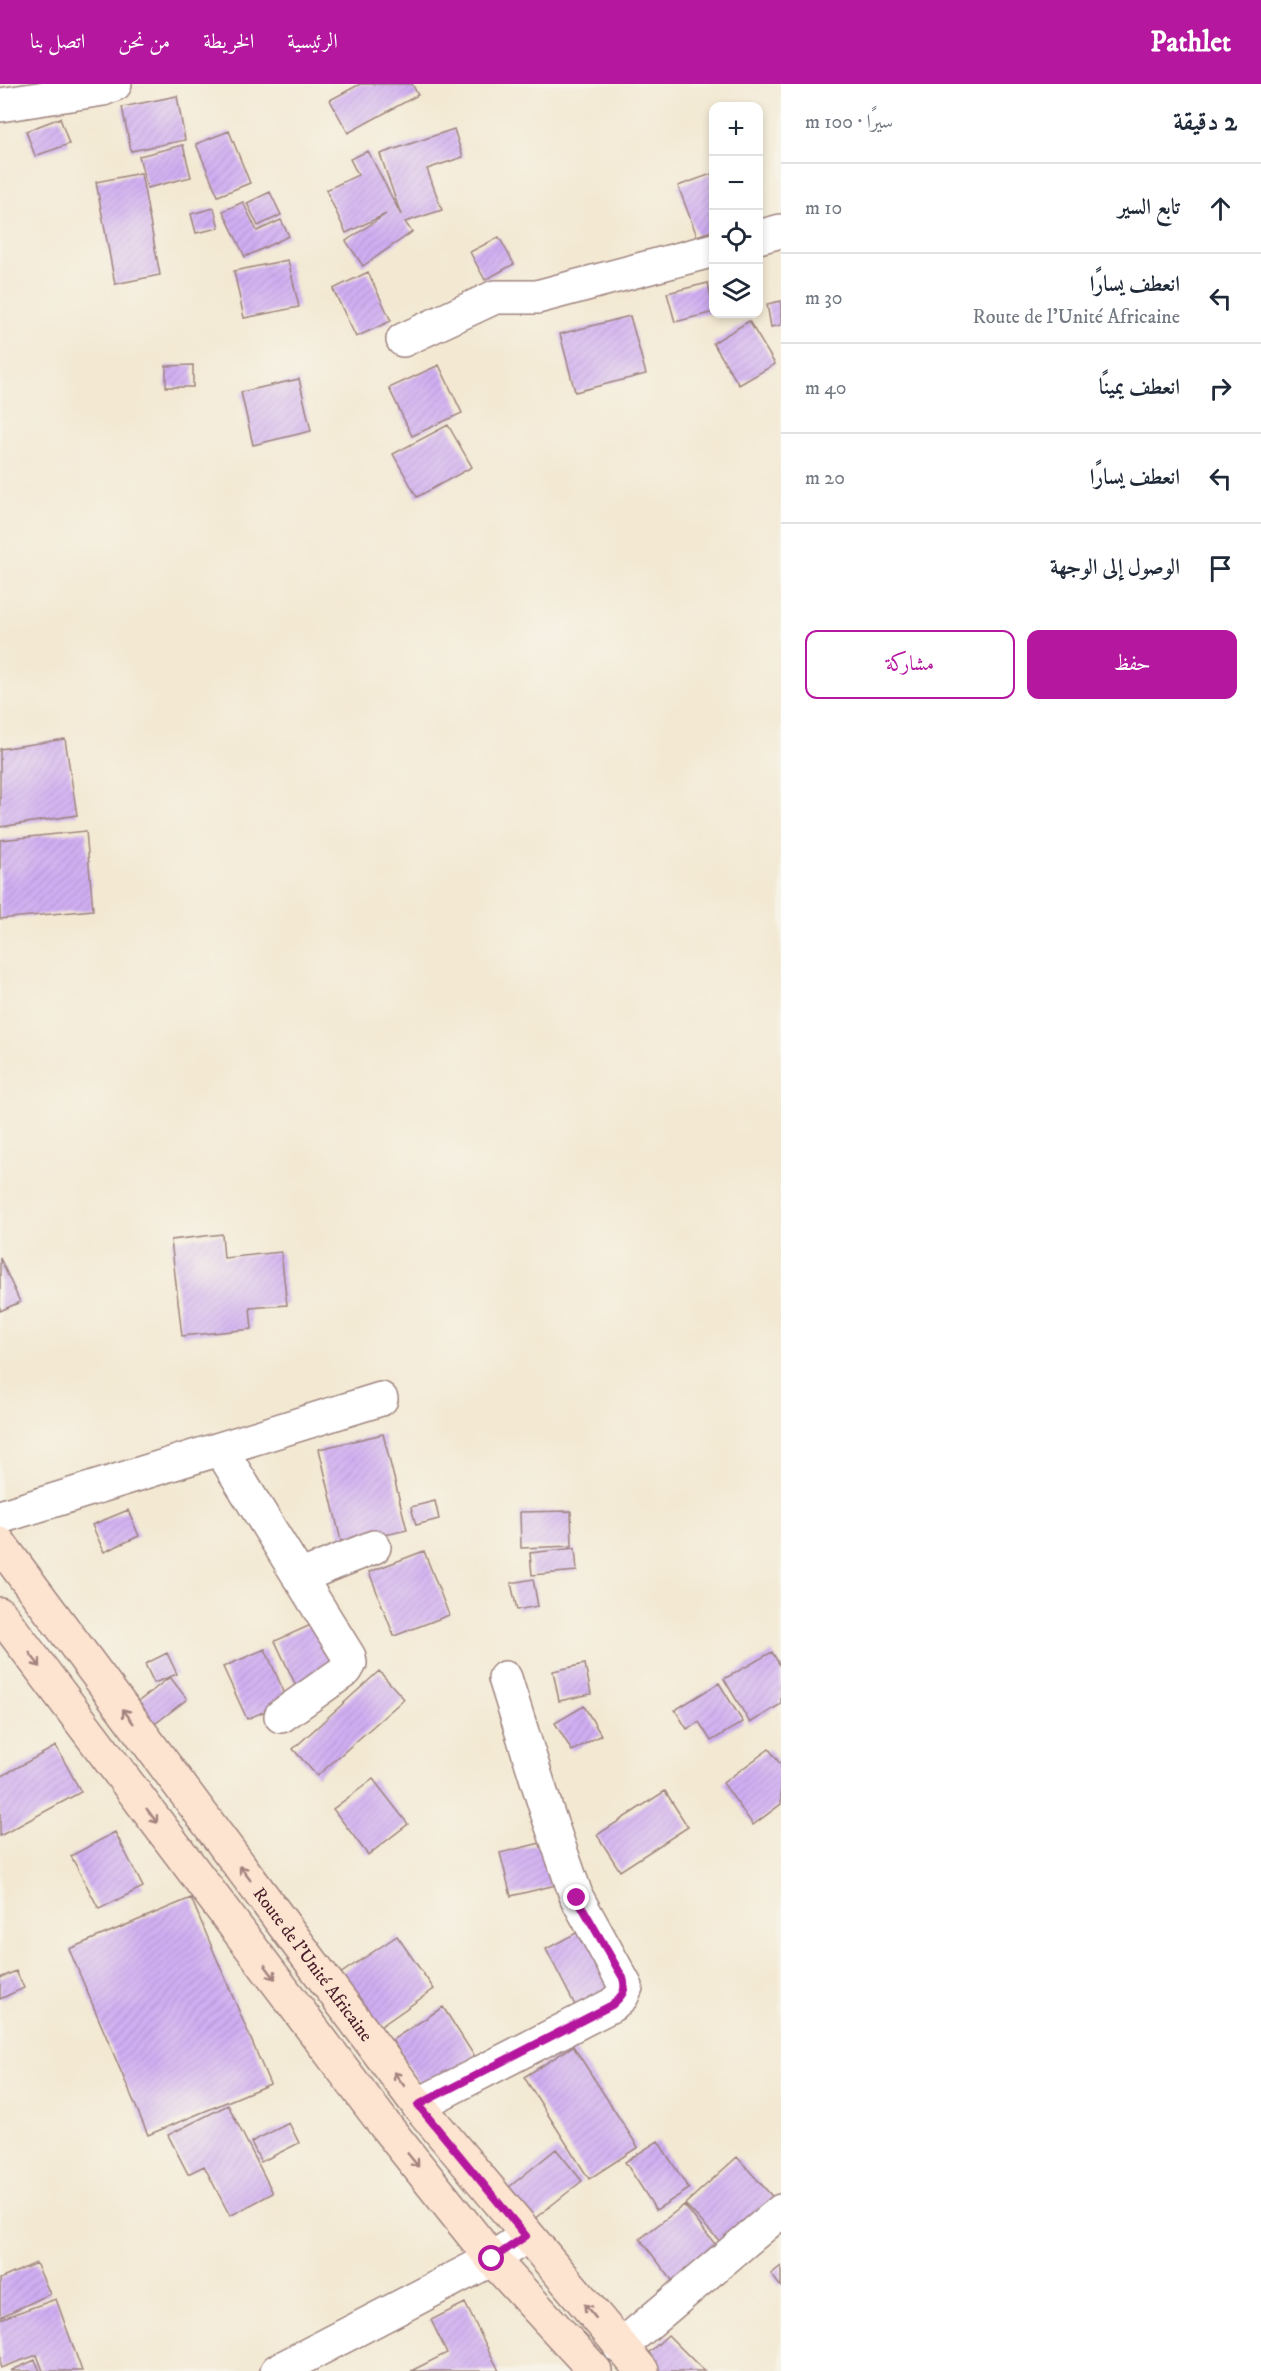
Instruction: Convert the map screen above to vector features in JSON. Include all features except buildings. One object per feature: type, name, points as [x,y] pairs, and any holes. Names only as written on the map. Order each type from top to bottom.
[{"type":"main road","name":"Route de l'Unité Africaine","points":[[0,1544],[418,2105],[642,2371]]},
{"type":"main road","points":[[0,1614],[384,2124],[492,2259],[595,2371]]},
{"type":"street","points":[[0,105],[103,89],[116,84]]},
{"type":"street","points":[[763,236],[781,231]]},
{"type":"street","points":[[403,340],[495,297],[537,297],[709,251]]},
{"type":"street","points":[[0,1516],[381,1399]]},
{"type":"street","points":[[221,1450],[349,1657],[350,1663],[346,1670],[281,1716]]},
{"type":"street","points":[[299,1576],[374,1547]]},
{"type":"street","points":[[418,2105],[612,2005],[622,1996],[626,1987],[577,1898],[505,1678]]},
{"type":"street","points":[[620,2347],[781,2211]]},
{"type":"street","points":[[277,2371],[492,2259],[526,2236]]},
{"type":"route","points":[[492,2259],[526,2236],[418,2105],[612,2005],[622,1996],[626,1987],[623,1978],[577,1898]]}]
